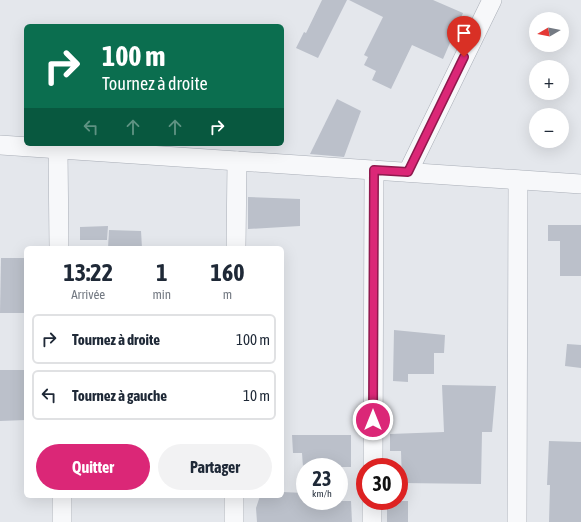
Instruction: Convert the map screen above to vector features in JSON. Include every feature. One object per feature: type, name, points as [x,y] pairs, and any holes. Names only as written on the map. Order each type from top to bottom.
[{"type":"street","points":[[408,172],[492,0]]},
{"type":"street","points":[[0,145],[581,184]]},
{"type":"street","points":[[58,149],[59,246]]},
{"type":"street","points":[[236,246],[237,161]]},
{"type":"street","points":[[372,458],[374,170]]},
{"type":"street","points":[[517,522],[518,180]]},
{"type":"street","points":[[62,498],[62,522]]},
{"type":"street","points":[[234,498],[234,522]]},
{"type":"street","points":[[372,510],[372,522]]},
{"type":"building","points":[[322,0],[347,0],[318,58],[296,48],[304,32],[306,33]]},
{"type":"building","points":[[349,0],[433,0],[463,13],[443,59],[412,45],[391,89],[372,80],[376,71],[364,65],[368,57],[364,55],[383,17]]},
{"type":"building","points":[[337,99],[361,111],[344,157],[310,154]]},
{"type":"building","points":[[248,197],[300,199],[300,226],[248,229]]},
{"type":"building","points":[[548,225],[581,225],[581,276],[560,276],[560,241],[548,241]]},
{"type":"building","points":[[108,226],[107,240],[80,240],[80,227]]},
{"type":"building","points":[[109,230],[141,231],[142,246],[108,246]]},
{"type":"building","points":[[1,258],[24,258],[24,313],[0,313]]},
{"type":"building","points":[[394,330],[445,335],[444,353],[434,353],[434,374],[408,374],[408,382],[393,381]]},
{"type":"building","points":[[567,344],[581,345],[581,368],[565,366]]},
{"type":"building","points":[[0,370],[24,370],[24,420],[0,421]]},
{"type":"building","points":[[442,385],[496,386],[492,432],[482,432],[481,484],[408,483],[408,458],[401,458],[401,451],[390,451],[390,434],[444,432]]},
{"type":"building","points":[[292,435],[351,435],[351,467],[348,467],[348,458],[302,458],[302,453],[293,453]]},
{"type":"building","points":[[549,441],[581,442],[581,522],[549,522],[550,485],[547,485]]},
{"type":"building","points":[[284,492],[296,493],[296,510],[348,510],[348,501],[351,501],[352,522],[257,522],[256,508],[259,498],[284,498]]},
{"type":"building","points":[[387,510],[408,510],[408,522],[387,522]]},
{"type":"route","points":[[373,420],[374,170],[408,172],[464,57]]}]
